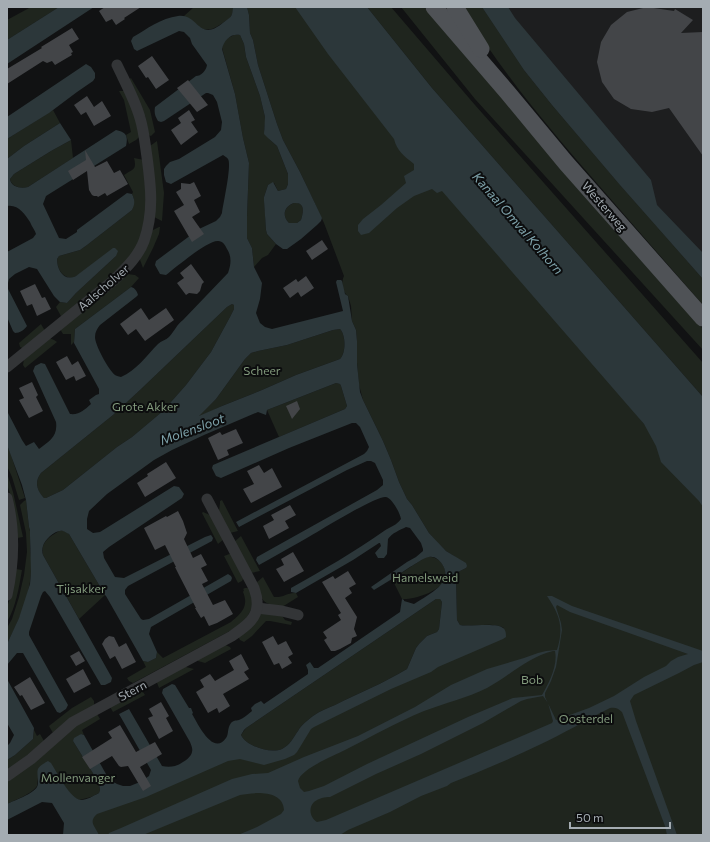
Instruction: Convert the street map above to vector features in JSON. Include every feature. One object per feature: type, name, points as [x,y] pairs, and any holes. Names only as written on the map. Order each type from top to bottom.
[{"type":"main road","name":"Westerweg","points":[[434,7],[566,163],[703,318]]},
{"type":"main road","name":"Westerweg","points":[[455,7],[508,93]]},
{"type":"street","name":"Aalscholver","points":[[7,367],[114,280],[130,264],[143,243],[149,221],[151,204],[151,190],[144,132],[140,116],[117,65]]},
{"type":"street","points":[[7,498],[13,535],[13,552],[7,595]]},
{"type":"street","points":[[207,499],[254,588],[257,608],[282,611],[298,615]]},
{"type":"street","name":"Stern","points":[[7,776],[31,759],[73,722],[232,636],[247,625],[255,615],[257,608]]},
{"type":"shaded area","points":[[472,7],[703,7],[703,291]]},
{"type":"green space","points":[[31,7],[59,7],[7,40],[7,20]]},
{"type":"green space","points":[[194,7],[233,7],[233,11],[230,18],[215,28],[208,30],[199,27],[189,18],[184,16]]},
{"type":"green space","name":"Oosterdel","points":[[247,7],[303,7],[703,496],[703,835],[93,835],[85,820],[94,814],[236,757],[276,759],[314,725],[504,628],[494,625],[460,625],[457,620],[456,578],[458,572],[466,568],[454,556],[446,551],[429,533],[407,499],[383,441],[363,400],[359,385],[356,330],[352,321],[351,306],[348,296],[344,292],[344,276],[324,223],[283,140],[277,124],[258,65],[253,40],[250,33]]},
{"type":"green space","points":[[367,7],[391,7],[475,105],[703,363],[703,397],[432,88]]},
{"type":"green space","points":[[401,7],[424,7],[703,329],[703,350],[475,99]]},
{"type":"green space","points":[[462,7],[482,7],[524,70],[552,105],[703,279],[703,305],[577,160],[525,97],[492,53]]},
{"type":"green space","points":[[240,35],[244,44],[246,57],[260,96],[265,117],[264,130],[269,139],[277,146],[288,174],[288,184],[286,189],[278,191],[274,183],[268,185],[264,197],[266,230],[267,234],[276,244],[268,255],[262,258],[254,267],[252,248],[247,238],[249,163],[235,94],[222,48],[223,43],[229,37]]},
{"type":"green space","points":[[131,78],[150,110],[155,132],[151,136],[148,135],[128,80]]},
{"type":"green space","points":[[119,91],[125,91],[131,103],[141,135],[129,144],[126,135],[131,132],[124,100]]},
{"type":"green space","points":[[53,110],[60,123],[24,146],[7,159],[7,139]]},
{"type":"green space","points":[[71,140],[73,158],[28,187],[17,187],[11,182],[10,179],[14,174]]},
{"type":"green space","points":[[157,141],[164,193],[162,221],[154,217],[150,146]]},
{"type":"green space","points":[[134,158],[144,160],[147,209],[139,243],[123,266],[62,318],[56,307],[60,302],[67,303],[116,256],[72,278],[68,278],[61,272],[57,259],[59,256],[80,250],[132,210],[134,199],[132,194],[133,192],[124,175],[134,169]]},
{"type":"green space","points":[[298,203],[302,206],[302,217],[297,223],[289,223],[285,217],[285,211],[288,206]]},
{"type":"green space","points":[[159,227],[159,234],[143,268],[139,257],[151,231]]},
{"type":"green space","points":[[127,274],[135,275],[139,278],[131,287],[75,329],[74,342],[71,345],[71,334],[63,334],[60,329]]},
{"type":"green space","name":"Grote Akker","points":[[232,304],[234,305],[234,309],[211,352],[186,385],[163,411],[63,490],[44,498],[37,486],[41,473],[113,415],[227,307]]},
{"type":"green space","points":[[41,324],[45,331],[24,349],[20,347],[19,343]]},
{"type":"green space","name":"Scheer","points":[[340,329],[343,335],[344,344],[343,353],[340,359],[296,375],[199,417],[199,415],[216,399],[251,353],[287,345]]},
{"type":"green space","points":[[49,338],[57,342],[25,368],[23,365],[24,359]]},
{"type":"green space","points":[[336,383],[340,384],[341,386],[347,406],[345,409],[279,437],[267,410]]},
{"type":"green space","points":[[7,445],[25,498],[19,500],[7,466]]},
{"type":"green space","points":[[7,473],[13,492],[23,537],[17,538],[11,496],[7,485]]},
{"type":"green space","points":[[26,500],[30,534],[30,583],[22,610],[7,644],[7,628],[12,619],[24,575],[27,552],[26,533],[20,505]]},
{"type":"green space","points":[[222,500],[238,531],[230,533],[219,511],[220,501]]},
{"type":"green space","points":[[203,512],[210,515],[224,539],[218,544],[202,513]]},
{"type":"green space","name":"Tijsakker","points":[[59,531],[64,531],[69,534],[105,595],[79,619],[42,551],[46,541]]},
{"type":"green space","points":[[241,536],[260,571],[251,573],[234,542]]},
{"type":"green space","points":[[232,553],[244,577],[242,581],[238,583],[224,556]]},
{"type":"green space","name":"Hamelsweid","points":[[426,557],[435,558],[442,564],[446,572],[444,581],[431,592],[412,598],[402,599],[392,579]]},
{"type":"green space","points":[[16,569],[22,570],[15,603],[7,622],[7,607]]},
{"type":"green space","points":[[263,577],[274,597],[296,593],[298,597],[282,607],[266,603],[262,598],[256,583]]},
{"type":"green space","points":[[250,588],[253,599],[252,608],[241,625],[133,683],[129,681],[127,678],[146,667],[143,661],[148,662],[156,658],[157,652],[163,658],[231,622],[241,612],[245,605],[243,589]]},
{"type":"green space","name":"Hamelsweid","points":[[436,599],[440,599],[442,602],[439,629],[437,632],[427,636],[419,644],[407,669],[316,714],[299,729],[293,739],[282,749],[265,750],[253,746],[241,735],[246,728]]},
{"type":"green space","points":[[262,613],[281,614],[285,620],[292,622],[291,625],[266,621],[244,642],[240,640],[238,636]]},
{"type":"green space","points":[[223,644],[231,649],[205,663],[198,661],[198,658]]},
{"type":"green space","points":[[182,666],[194,669],[159,688],[156,680]]},
{"type":"green space","points":[[137,690],[143,692],[145,695],[113,712],[109,705]]},
{"type":"green space","points":[[91,697],[94,701],[94,705],[53,733],[49,726],[72,708]]},
{"type":"green space","name":"Mollenvanger","points":[[97,714],[100,719],[82,730],[84,735],[81,734],[73,741],[99,783],[99,793],[79,800],[74,798],[70,793],[38,778],[37,786],[31,792],[7,804],[7,781],[80,721]]},
{"type":"green space","points":[[34,730],[37,736],[40,734],[44,741],[7,772],[7,760],[33,739]]},
{"type":"water","points":[[59,7],[94,7],[7,64],[7,40]]},
{"type":"water","name":"Molensloot","points":[[233,7],[247,7],[250,33],[253,40],[258,65],[277,124],[283,140],[322,218],[317,225],[287,249],[283,249],[276,244],[267,234],[264,197],[268,185],[273,182],[278,191],[286,189],[288,184],[288,174],[277,146],[264,134],[265,117],[260,96],[246,57],[244,44],[240,35],[231,36],[226,40],[222,49],[235,94],[249,163],[247,238],[252,248],[254,267],[262,283],[256,313],[260,323],[265,327],[272,329],[343,311],[336,282],[337,280],[342,281],[345,294],[348,296],[352,321],[356,330],[360,392],[383,441],[399,482],[407,499],[429,533],[446,551],[466,563],[466,568],[458,572],[456,578],[457,620],[460,625],[500,626],[505,630],[506,637],[391,689],[314,727],[311,729],[294,755],[264,765],[240,759],[228,761],[146,797],[97,814],[93,819],[93,822],[99,835],[63,835],[64,823],[52,803],[42,802],[7,820],[7,804],[35,790],[38,784],[38,769],[41,765],[48,761],[51,763],[68,790],[77,798],[81,800],[86,799],[99,793],[99,783],[73,741],[74,738],[81,734],[84,735],[106,774],[112,781],[123,786],[130,786],[140,782],[149,776],[151,770],[119,714],[129,709],[162,766],[175,766],[190,756],[192,748],[162,693],[163,689],[172,684],[175,685],[189,708],[191,708],[192,714],[206,736],[211,741],[221,743],[226,738],[232,722],[246,716],[252,711],[251,708],[255,704],[261,701],[264,704],[308,674],[306,665],[310,662],[314,668],[318,668],[400,612],[402,599],[414,604],[438,588],[445,577],[445,571],[442,564],[435,558],[429,557],[420,561],[374,590],[371,587],[423,551],[421,543],[410,528],[406,527],[394,533],[388,539],[387,554],[384,558],[378,558],[375,553],[381,546],[379,543],[296,593],[291,592],[291,588],[350,554],[401,519],[391,500],[386,497],[370,502],[259,565],[256,560],[257,557],[377,490],[383,485],[383,480],[375,463],[367,461],[239,527],[236,522],[364,454],[367,451],[369,447],[360,427],[356,423],[352,423],[289,448],[221,478],[216,476],[212,468],[213,465],[345,409],[347,406],[341,386],[340,384],[336,383],[267,410],[266,415],[258,412],[172,450],[154,460],[107,494],[89,511],[87,529],[93,533],[100,532],[174,486],[179,487],[184,494],[182,498],[103,552],[104,558],[115,577],[124,578],[205,537],[211,535],[213,538],[212,541],[128,586],[125,590],[125,594],[143,620],[149,619],[228,574],[232,578],[231,581],[151,627],[149,634],[157,652],[156,658],[148,662],[143,661],[69,534],[64,531],[60,531],[54,533],[46,540],[42,548],[43,555],[112,678],[111,682],[101,685],[50,597],[45,591],[41,596],[29,635],[68,705],[66,709],[60,713],[57,712],[23,653],[17,653],[7,665],[7,644],[19,618],[30,584],[31,572],[30,530],[26,500],[7,445],[7,411],[26,446],[34,442],[39,449],[54,435],[56,431],[56,422],[33,371],[35,366],[41,363],[45,364],[70,414],[82,412],[91,404],[89,400],[99,394],[99,389],[74,343],[75,329],[131,287],[135,289],[138,295],[100,325],[95,335],[99,351],[112,372],[121,377],[132,371],[158,344],[169,337],[179,324],[228,273],[230,267],[229,252],[224,244],[218,241],[200,249],[166,275],[160,274],[155,265],[156,261],[199,229],[216,221],[220,217],[227,185],[229,163],[228,158],[223,155],[171,184],[166,182],[164,169],[166,166],[170,162],[179,159],[215,137],[221,130],[222,122],[217,102],[213,95],[208,93],[164,121],[158,121],[156,118],[155,107],[196,76],[201,74],[207,65],[192,44],[190,38],[184,32],[179,31],[137,51],[134,49],[131,41],[133,37],[154,24],[178,16],[185,16],[204,29],[209,30],[215,28],[232,15]],"holes":[[[298,203],[303,208],[301,220],[297,223],[289,223],[285,217],[285,211],[291,204]],[[232,304],[234,305],[234,309],[211,352],[186,385],[163,411],[63,490],[44,498],[37,486],[41,473],[113,415],[227,307]],[[340,329],[343,335],[344,348],[340,359],[296,375],[199,416],[216,399],[251,353],[287,345]],[[436,599],[440,599],[442,602],[439,629],[437,632],[427,636],[419,644],[407,669],[316,714],[299,729],[293,739],[282,749],[265,750],[253,746],[241,735],[246,728]]]},
{"type":"water","name":"Kanaal Omval Kolhorn","points":[[295,7],[367,7],[432,88],[703,397],[703,507],[661,462],[656,446],[644,424],[442,191],[437,193],[432,189],[414,196],[397,208],[369,233],[361,235],[358,231],[358,225],[363,219],[406,183],[404,176],[414,170],[414,164],[399,150],[394,139],[328,54]]},
{"type":"water","points":[[482,7],[508,7],[515,18],[651,180],[657,205],[703,253],[703,279],[552,105],[524,70]]},
{"type":"water","points":[[86,64],[91,67],[95,73],[95,78],[93,81],[49,113],[7,139],[7,117]]},
{"type":"water","points":[[60,123],[71,140],[14,174],[10,179],[14,186],[22,188],[28,187],[116,130],[125,134],[127,138],[126,146],[46,196],[43,204],[59,238],[66,239],[127,193],[132,194],[134,198],[134,206],[132,210],[80,250],[59,256],[57,263],[62,274],[72,277],[76,276],[113,248],[118,251],[116,256],[67,303],[60,302],[54,296],[37,269],[29,267],[15,274],[9,279],[7,287],[7,252],[33,238],[36,234],[30,222],[21,210],[15,207],[7,206],[7,159],[24,146]]},
{"type":"water","points":[[7,287],[27,326],[23,330],[15,333],[7,317]]},
{"type":"water","points":[[547,596],[552,596],[572,606],[703,651],[703,662],[634,695],[630,701],[677,835],[667,835],[665,826],[622,712],[618,709],[610,708],[528,750],[421,796],[340,835],[238,835],[281,814],[284,810],[282,803],[274,796],[253,793],[240,795],[143,835],[108,835],[109,833],[232,779],[252,774],[268,773],[358,736],[415,707],[451,685],[487,669],[538,653],[557,650],[560,635],[560,622],[555,609]],"holes":[[[557,605],[570,612],[688,654],[678,657],[666,666],[644,677],[614,696],[589,708],[556,720],[548,704],[553,721],[552,723],[326,820],[317,822],[313,818],[310,810],[312,804],[318,800],[330,797],[421,754],[483,723],[521,701],[543,696],[548,702],[545,697],[545,693],[556,667],[562,630],[556,607]],[[555,651],[556,656],[552,674],[542,695],[513,698],[468,717],[367,764],[324,786],[304,792],[300,788],[298,781],[300,776],[318,763],[414,715],[472,695],[487,688],[527,662],[544,654]]]},
{"type":"water","points":[[7,679],[34,728],[33,739],[7,760],[7,746],[14,735],[7,723]]},
{"type":"building","points":[[105,7],[141,7],[116,25],[112,19],[106,22],[99,11]]},
{"type":"building","points":[[647,7],[674,11],[675,9],[693,20],[681,33],[703,32],[703,156],[669,108],[652,112],[631,109],[614,99],[602,82],[597,62],[601,42],[611,25],[627,12]]},
{"type":"building","points":[[72,28],[79,39],[69,45],[73,52],[71,53],[72,55],[55,65],[52,61],[47,63],[43,61],[7,84],[7,69]]},
{"type":"building","points":[[152,56],[169,80],[156,89],[138,66]]},
{"type":"building","points":[[188,80],[208,105],[197,112],[177,88]]},
{"type":"building","points":[[87,96],[94,107],[102,101],[111,116],[94,126],[86,112],[81,115],[74,105]]},
{"type":"building","points":[[189,110],[195,120],[191,122],[198,132],[181,145],[171,130],[181,123],[178,118]]},
{"type":"building","points":[[85,150],[95,167],[107,161],[114,173],[120,170],[128,184],[107,196],[105,193],[98,197],[92,195],[89,190],[87,171],[73,180],[68,171],[86,160]]},
{"type":"building","points":[[194,182],[201,196],[194,200],[200,212],[192,217],[204,234],[192,242],[174,211],[184,205],[176,192],[181,189],[181,183],[190,184]]},
{"type":"building","points":[[322,240],[328,249],[312,260],[306,251]]},
{"type":"building","points":[[191,264],[204,282],[197,294],[189,293],[186,295],[177,283],[184,278],[180,273]]},
{"type":"building","points":[[306,276],[314,288],[301,297],[298,292],[290,298],[283,288],[296,279],[298,282]]},
{"type":"building","points":[[35,284],[42,298],[45,297],[51,309],[37,316],[32,304],[27,306],[20,291]]},
{"type":"building","points":[[141,308],[149,320],[166,308],[174,320],[145,341],[136,329],[128,335],[120,324]]},
{"type":"building","points":[[67,356],[72,365],[78,361],[86,376],[76,381],[74,376],[66,380],[56,362]]},
{"type":"building","points":[[32,382],[38,395],[36,397],[43,411],[29,418],[19,400],[24,398],[19,388]]},
{"type":"building","points":[[297,401],[300,409],[292,419],[286,406]]},
{"type":"building","points":[[236,429],[243,443],[227,450],[229,455],[218,460],[208,438],[220,432],[222,435]]},
{"type":"building","points":[[166,462],[176,478],[145,497],[137,483],[148,476],[147,474]]},
{"type":"building","points":[[259,465],[264,473],[272,468],[282,487],[251,503],[243,489],[254,484],[247,471]]},
{"type":"building","points":[[290,505],[296,515],[285,521],[289,528],[269,539],[263,526],[274,520],[271,515]]},
{"type":"building","points":[[178,511],[187,533],[184,539],[193,558],[201,554],[207,565],[201,568],[208,581],[202,584],[213,605],[225,600],[233,614],[209,626],[204,616],[201,618],[195,608],[165,545],[155,550],[144,528]]},
{"type":"building","points":[[293,552],[304,571],[284,582],[276,569],[284,565],[281,559]]},
{"type":"building","points":[[348,571],[356,584],[349,588],[352,593],[345,598],[357,617],[354,629],[357,636],[352,638],[351,643],[335,651],[331,651],[324,640],[327,638],[323,632],[341,620],[338,615],[341,613],[322,582],[333,576],[335,579]]},
{"type":"building","points":[[109,636],[114,637],[119,647],[126,643],[136,662],[122,669],[115,656],[110,659],[102,644]]},
{"type":"building","points":[[273,636],[278,645],[286,641],[293,654],[288,657],[292,663],[282,669],[279,663],[274,665],[262,642]]},
{"type":"building","points":[[79,651],[85,661],[76,666],[70,656]]},
{"type":"building","points":[[241,654],[249,669],[244,672],[249,679],[223,694],[230,706],[219,713],[217,708],[208,713],[196,692],[204,687],[200,680],[210,674],[215,681],[234,670],[229,661]]},
{"type":"building","points":[[83,669],[91,684],[74,693],[66,679]]},
{"type":"building","points":[[30,677],[45,703],[31,710],[22,695],[20,696],[14,687]]},
{"type":"building","points":[[161,702],[169,716],[166,718],[173,731],[159,739],[148,718],[153,716],[149,709]]},
{"type":"building","points":[[120,725],[136,752],[155,742],[162,754],[140,767],[151,786],[143,791],[128,766],[119,766],[112,756],[90,769],[82,757],[112,738],[108,732]]},
{"type":"park label","name":"Bob","points":[[532,679]]}]
